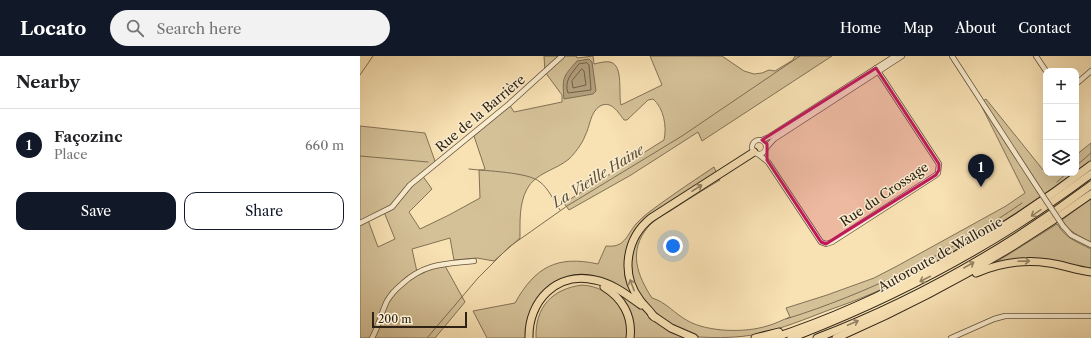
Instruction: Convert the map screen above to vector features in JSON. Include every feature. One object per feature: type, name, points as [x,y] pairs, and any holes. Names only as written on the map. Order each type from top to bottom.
[{"type":"highway","points":[[654,317],[651,311],[640,301],[629,277],[628,258],[632,241],[636,233],[640,227],[651,218],[756,153]]},
{"type":"highway","points":[[773,338],[865,302],[931,268],[974,244],[1047,197],[1091,165]]},
{"type":"highway","name":"Autoroute de Wallonie","points":[[791,338],[865,308],[940,271],[1015,227],[1091,174]]},
{"type":"highway","name":"Autoroute de Wallonie","points":[[817,338],[869,316],[945,279],[1020,234],[1091,185]]},
{"type":"highway","points":[[947,286],[1060,217],[1091,194]]},
{"type":"highway","points":[[836,338],[947,286],[990,268],[1019,261],[1050,263],[1091,272]]},
{"type":"highway","points":[[529,338],[532,312],[541,298],[558,284],[576,278],[595,280],[615,288],[671,328],[694,338]]},
{"type":"highway","points":[[533,338],[535,319],[542,302],[563,286],[579,282],[604,287],[620,300],[629,318],[630,338]]},
{"type":"highway","points":[[755,338],[795,327],[876,296]]},
{"type":"street","name":"Rue de la Barrière","points":[[360,224],[392,206],[410,185],[504,108],[562,56]]},
{"type":"street","points":[[756,153],[762,154],[774,139],[877,70],[894,56]]},
{"type":"street","points":[[767,160],[752,149],[752,144],[757,140],[762,140],[769,137],[902,56]]},
{"type":"street","points":[[952,56],[1063,226],[1071,235],[1091,245]]},
{"type":"street","points":[[1036,56],[1044,68]]},
{"type":"street","name":"Rue du Crossage","points":[[767,160],[821,242],[826,244],[832,242],[936,175],[938,173],[939,164],[877,70]]},
{"type":"street","points":[[1079,82],[1091,72]]},
{"type":"street","points":[[762,140],[765,143],[767,160]]},
{"type":"street","points":[[372,338],[388,300],[394,290],[406,280],[417,272],[428,267],[474,261]]},
{"type":"street","points":[[951,338],[994,319],[1005,316],[1091,316]]},
{"type":"highlighted area","points":[[876,68],[939,164],[939,170],[936,175],[826,244],[821,242],[767,160],[767,144],[762,140]]},
{"type":"shaded area","points":[[544,56],[576,56],[577,58],[593,56],[594,64],[610,62],[617,68],[619,74],[621,105],[662,85],[650,56],[722,56],[744,71],[754,74],[769,70],[775,71],[793,60],[795,56],[832,56],[702,141],[698,132],[631,175],[569,210],[564,203],[664,140],[664,118],[660,107],[653,99],[648,100],[627,120],[624,120],[617,110],[611,106],[600,106],[594,112],[582,142],[571,157],[564,163],[540,175],[527,189],[521,207],[520,238],[494,261],[477,258],[454,260],[450,238],[412,249],[417,272],[444,264],[465,302],[435,338],[360,338],[360,126],[425,133],[436,164],[422,175],[432,189],[409,212],[420,229],[480,198],[479,170],[485,169],[474,136],[509,104],[514,112],[562,102],[562,95],[545,72]],"holes":[[[384,212],[395,239],[378,247],[368,220]]]},
{"type":"shaded area","points":[[986,99],[1043,170],[1043,176],[1070,176],[995,226],[934,262],[882,289],[793,324],[766,332],[735,337],[699,337],[684,332],[657,314],[637,289],[632,275],[631,259],[635,243],[645,226],[718,177],[720,180],[651,224],[642,236],[638,245],[637,263],[639,272],[642,281],[652,298],[662,302],[679,315],[696,325],[727,330],[748,330],[767,326],[790,317],[786,308],[874,278],[899,265],[1006,206],[1025,193],[980,103]]},
{"type":"shaded area","points":[[1091,143],[1091,161],[1079,169],[1079,153]]},
{"type":"shaded area","points":[[714,167],[717,174],[646,220],[627,254],[636,298],[600,278],[581,275],[568,277],[556,282],[537,300],[531,311],[527,324],[526,338],[487,338],[473,311],[515,303],[531,280],[539,272],[559,263],[571,261],[598,264],[606,246],[621,243],[636,224],[645,216]]},
{"type":"shaded area","points":[[1091,198],[1091,242],[1071,231],[1062,220]]},
{"type":"shaded area","points":[[1057,224],[1076,242],[1091,249],[1091,270],[1057,263],[990,266]]},
{"type":"shaded area","points":[[598,282],[633,301],[659,322],[687,338],[633,338],[626,306]]},
{"type":"shaded area","points":[[582,285],[602,290],[616,301],[622,309],[625,318],[627,338],[536,338],[536,327],[542,309],[547,301],[562,291],[571,287]]},
{"type":"water","points":[[589,59],[592,62],[596,91],[593,94],[564,99],[563,86],[566,74],[577,61]]},
{"type":"waterway","points":[[360,75],[373,56]]},
{"type":"waterway","name":"La Vieille Haine","points":[[427,338],[478,278],[509,247],[567,206],[682,136],[800,56]]},
{"type":"waterway","points":[[1079,163],[1091,153]]},
{"type":"waterway","points":[[360,156],[428,162]]},
{"type":"waterway","points":[[469,169],[517,174],[534,179],[546,188],[560,210]]},
{"type":"waterway","points":[[1057,182],[1064,176]]},
{"type":"waterway","points":[[786,319],[848,297],[908,270],[966,239],[1022,203]]},
{"type":"place","name":"Façozinc","points":[[981,187]]}]
